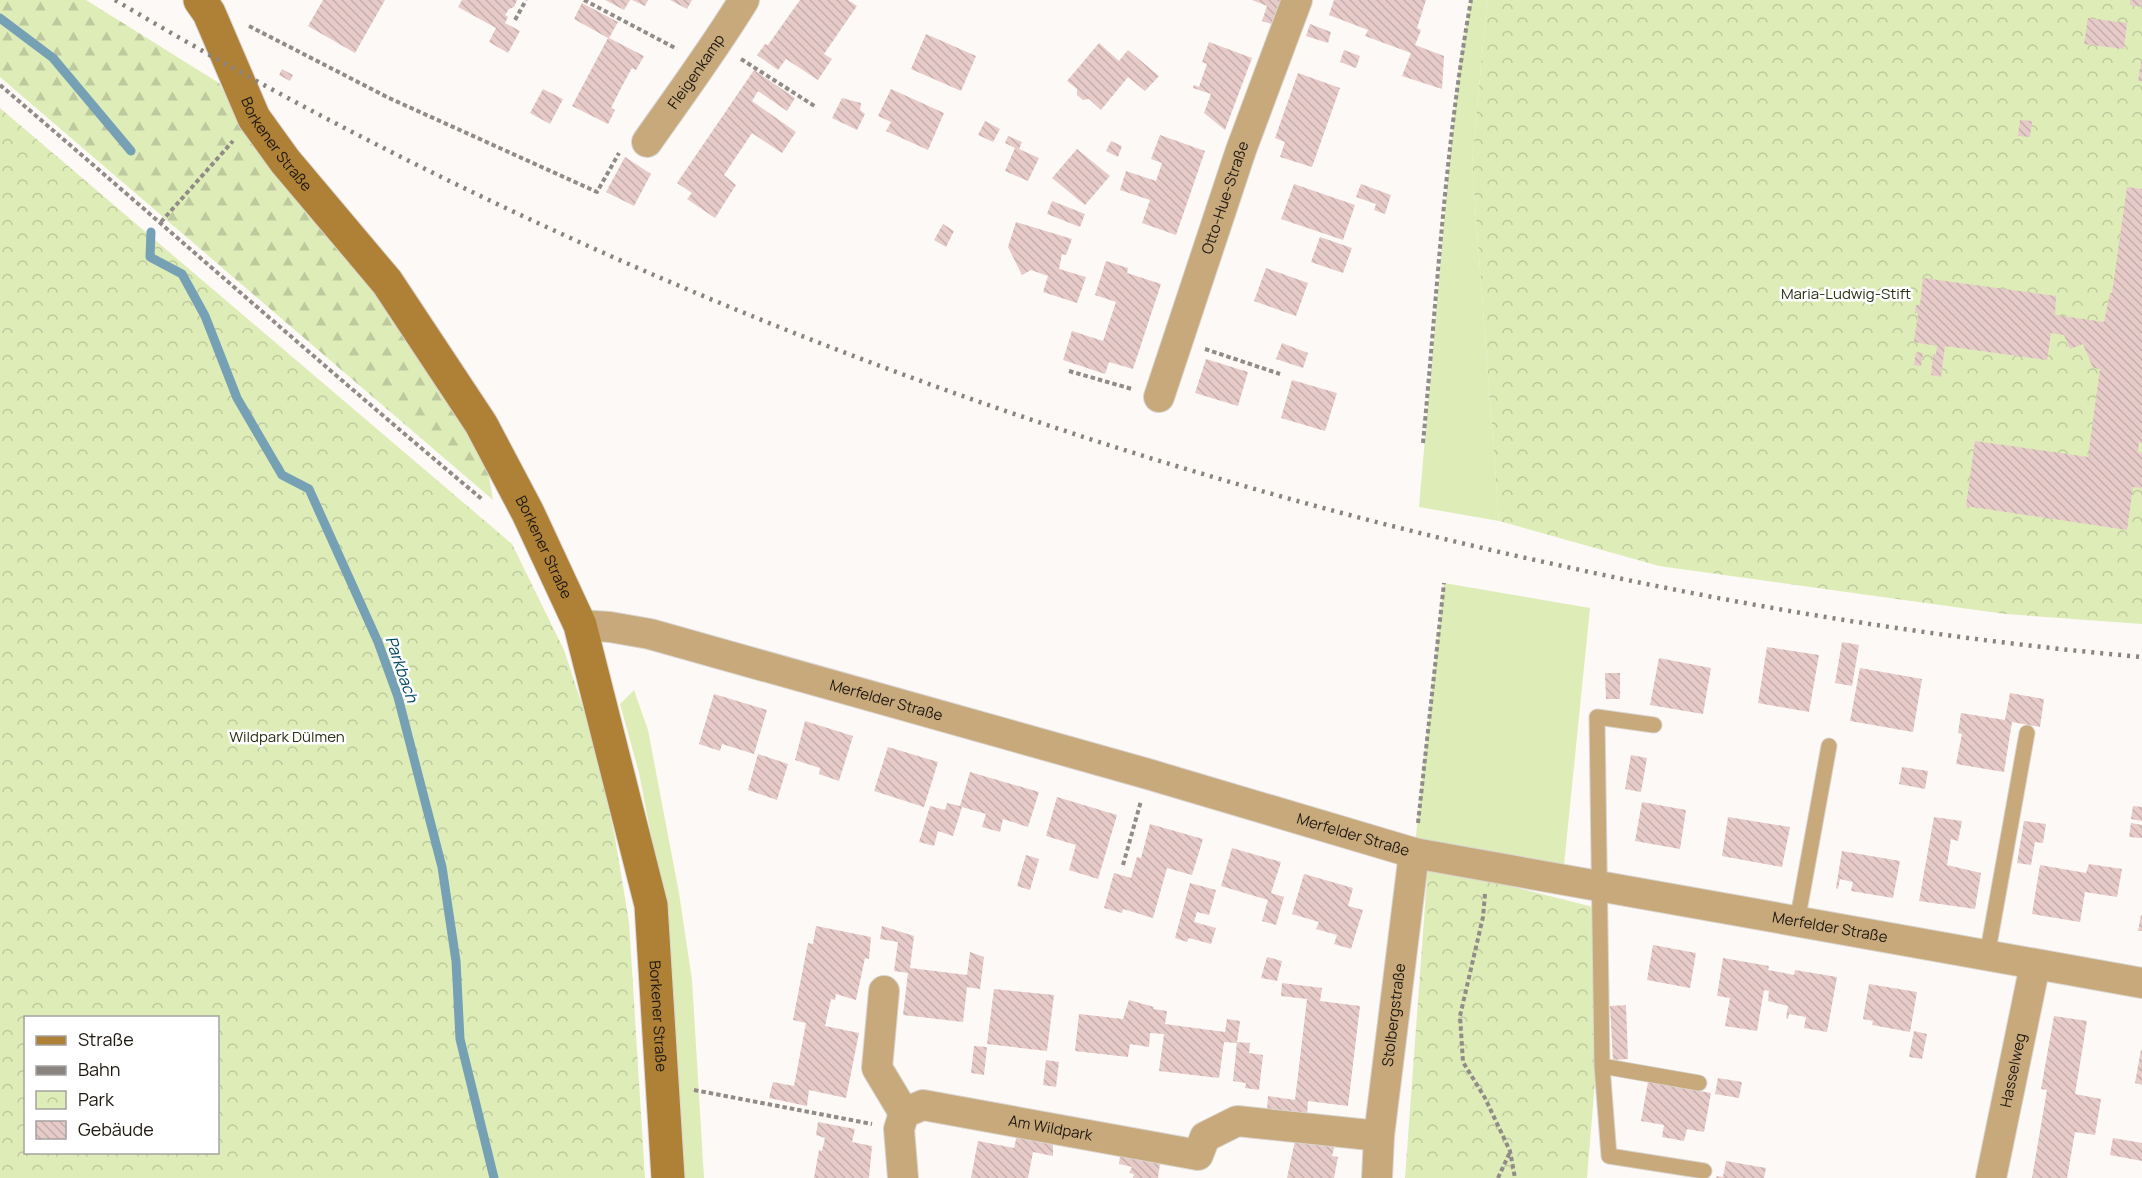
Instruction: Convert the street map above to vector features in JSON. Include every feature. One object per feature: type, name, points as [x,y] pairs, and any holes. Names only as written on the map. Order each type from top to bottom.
[{"type":"street","name":"Fleigenkamp","points":[[647,142],[710,53],[744,0]]},
{"type":"street","name":"Otto-Hue-Straße","points":[[1159,397],[1241,150],[1297,0]]},
{"type":"street","name":"Borkener Straße","points":[[204,6],[254,118],[285,160],[387,282],[480,424],[528,513],[580,624],[651,905],[668,1178]]},
{"type":"street","name":"Merfelder Straße","points":[[580,624],[650,634],[1148,774],[1414,853],[2142,983]]},
{"type":"street","name":"Stolbergstraße","points":[[1377,1178],[1379,1136],[1414,853]]},
{"type":"street","name":"Hasselweg","points":[[1991,1178],[2035,965]]},
{"type":"street","points":[[884,992],[877,1068],[902,1121],[903,1178]]},
{"type":"street","name":"Am Wildpark","points":[[902,1121],[923,1105],[1198,1166],[1205,1137],[1237,1121],[1379,1136]]},
{"type":"lane","points":[[1654,725],[1598,717],[1602,1066],[1609,1156],[1704,1171]]},
{"type":"lane","points":[[1987,956],[2027,733]]},
{"type":"lane","points":[[1797,922],[1829,746]]},
{"type":"lane","points":[[1602,1066],[1698,1083]]},
{"type":"path","points":[[515,20],[526,0]]},
{"type":"path","points":[[584,0],[710,53],[816,107]]},
{"type":"path","points":[[1423,442],[1460,60],[1471,0]]},
{"type":"path","points":[[204,6],[245,24],[389,98],[597,192],[621,150],[647,142]]},
{"type":"path","points":[[0,85],[410,439],[498,512],[528,513]]},
{"type":"path","points":[[161,222],[254,118]]},
{"type":"path","points":[[1178,341],[1281,374]]},
{"type":"path","points":[[1069,371],[1159,397]]},
{"type":"path","points":[[1414,853],[1444,583]]},
{"type":"path","points":[[1123,866],[1148,774]]},
{"type":"path","points":[[1487,866],[1483,917],[1461,1016],[1463,1062],[1485,1098],[1510,1151],[1515,1178]]},
{"type":"path","points":[[662,1087],[902,1121]]},
{"type":"path","points":[[1498,1178],[1510,1151]]},
{"type":"green space","points":[[0,0],[86,0],[219,83],[253,144],[388,306],[486,459],[493,500],[0,77]]},
{"type":"green space","points":[[1471,0],[1487,0],[1472,164],[1499,521],[1419,507],[1449,165],[1460,60]]},
{"type":"green space","name":"Maria-Ludwig-Stift","points":[[1487,0],[2142,0],[2142,624],[2005,614],[1659,566],[1499,521],[1472,164]]},
{"type":"green space","name":"Wildpark Dülmen","points":[[0,108],[512,544],[564,650],[595,744],[615,838],[629,922],[645,1178],[0,1178]]},
{"type":"green space","points":[[1444,583],[1590,608],[1564,865],[1414,853]]},
{"type":"green space","points":[[634,690],[648,730],[679,893],[692,980],[704,1178],[683,1178],[661,887],[639,773],[620,704]]},
{"type":"green space","points":[[1428,865],[1593,907],[1595,1081],[1587,1178],[1405,1178]]},
{"type":"building","points":[[323,0],[385,0],[355,53],[308,26]]},
{"type":"building","points":[[462,0],[517,0],[514,7],[509,9],[505,15],[508,17],[505,23],[520,31],[508,53],[489,42],[496,28],[458,7]]},
{"type":"building","points":[[605,0],[630,0],[624,10]]},
{"type":"building","points":[[632,0],[648,0],[645,6]]},
{"type":"building","points":[[670,0],[692,0],[687,9]]},
{"type":"building","points":[[800,0],[848,0],[857,6],[824,54],[832,59],[818,80],[786,59],[778,70],[757,55],[765,44],[768,45]]},
{"type":"building","points":[[1252,0],[1290,0],[1280,27],[1262,21],[1267,6]]},
{"type":"building","points":[[1334,0],[1426,0],[1417,28],[1421,30],[1415,45],[1444,56],[1442,89],[1402,76],[1411,53],[1365,36],[1368,30],[1329,15]]},
{"type":"building","points":[[2130,0],[2142,0],[2142,7],[2130,5]]},
{"type":"building","points":[[582,3],[618,22],[609,38],[644,56],[636,70],[632,68],[621,88],[611,108],[615,110],[608,124],[572,106],[608,38],[574,19]]},
{"type":"building","points":[[2088,18],[2127,23],[2124,49],[2084,44]]},
{"type":"building","points":[[1310,24],[1331,32],[1328,43],[1306,36]]},
{"type":"building","points":[[926,34],[976,56],[961,91],[911,69]]},
{"type":"building","points":[[1209,42],[1252,58],[1225,130],[1204,113],[1211,94],[1193,88],[1194,85],[1199,87],[1207,64],[1202,62]]},
{"type":"building","points":[[1099,43],[1119,61],[1128,50],[1159,76],[1145,91],[1128,77],[1101,110],[1089,99],[1083,100],[1077,95],[1077,89],[1067,81]]},
{"type":"building","points":[[1344,50],[1360,56],[1356,68],[1340,62]]},
{"type":"building","points":[[2141,62],[2142,81],[2138,81]]},
{"type":"building","points":[[282,69],[293,75],[290,81],[279,75]]},
{"type":"building","points":[[754,70],[795,98],[787,111],[758,91],[752,101],[796,132],[782,153],[752,133],[724,175],[736,185],[715,218],[687,199],[692,193],[677,183]]},
{"type":"building","points":[[1298,73],[1340,88],[1312,167],[1280,157],[1285,142],[1275,138]]},
{"type":"building","points":[[543,89],[563,99],[550,124],[530,113]]},
{"type":"building","points":[[891,89],[944,113],[928,150],[886,131],[891,122],[878,116]]},
{"type":"building","points":[[842,98],[861,103],[860,110],[865,114],[857,130],[832,118]]},
{"type":"building","points":[[2020,120],[2032,121],[2030,137],[2018,136]]},
{"type":"building","points":[[985,121],[1000,129],[993,142],[978,135]]},
{"type":"building","points":[[1160,135],[1205,151],[1176,235],[1142,223],[1150,200],[1120,190],[1126,171],[1156,181],[1162,163],[1151,159]]},
{"type":"building","points":[[1008,136],[1022,142],[1019,149],[1039,158],[1028,181],[1005,171],[1015,148],[1005,143]]},
{"type":"building","points":[[1111,141],[1122,146],[1118,157],[1106,151]]},
{"type":"building","points":[[1077,149],[1110,176],[1085,205],[1052,178]]},
{"type":"building","points":[[625,157],[651,174],[634,206],[606,192]]},
{"type":"building","points":[[1294,184],[1355,205],[1343,240],[1281,219]]},
{"type":"building","points":[[1361,184],[1391,195],[1385,214],[1374,210],[1376,204],[1356,197]]},
{"type":"building","points":[[2127,187],[2142,189],[2142,443],[2139,442],[2138,452],[2142,453],[2142,488],[2133,487],[2127,530],[1966,506],[1975,441],[2088,457],[2100,369],[2093,368],[2083,344],[2070,349],[2064,335],[2051,333],[2047,360],[1945,346],[1941,377],[1931,375],[1933,354],[1936,354],[1937,346],[1914,342],[1918,313],[1915,313],[1916,305],[1920,305],[1923,278],[2056,296],[2055,315],[2104,322],[2110,293],[2112,293]]},
{"type":"building","points":[[1052,201],[1085,214],[1080,227],[1047,214]]},
{"type":"building","points":[[1016,222],[1072,239],[1066,255],[1062,254],[1059,269],[1086,277],[1077,303],[1043,292],[1048,276],[1031,270],[1022,275],[1008,247]]},
{"type":"building","points":[[943,224],[954,231],[946,247],[934,240]]},
{"type":"building","points":[[1320,237],[1352,248],[1343,273],[1311,262]]},
{"type":"building","points":[[1106,261],[1128,268],[1127,273],[1161,284],[1133,369],[1109,362],[1105,374],[1063,360],[1072,331],[1103,341],[1116,302],[1095,295]]},
{"type":"building","points":[[1266,268],[1308,283],[1296,316],[1254,301]]},
{"type":"building","points":[[1282,343],[1308,353],[1303,368],[1276,359]]},
{"type":"building","points":[[1916,352],[1923,353],[1921,366],[1914,365]]},
{"type":"building","points":[[1206,359],[1248,372],[1238,406],[1195,393]]},
{"type":"building","points":[[1292,380],[1337,393],[1325,431],[1281,418]]},
{"type":"building","points":[[1842,642],[1859,645],[1852,686],[1835,683]]},
{"type":"building","points":[[1767,647],[1819,655],[1809,712],[1758,703]]},
{"type":"building","points":[[1659,658],[1711,668],[1703,714],[1650,705]]},
{"type":"building","points":[[1860,668],[1922,679],[1913,732],[1850,721]]},
{"type":"building","points":[[1605,673],[1620,673],[1620,699],[1606,699]]},
{"type":"building","points":[[2010,693],[2044,699],[2040,727],[2012,722],[2004,772],[1956,764],[1962,734],[1958,733],[1961,713],[2005,720]]},
{"type":"building","points":[[714,694],[767,710],[754,754],[722,744],[720,751],[699,744]]},
{"type":"building","points":[[805,721],[853,736],[839,781],[819,774],[820,768],[795,760]]},
{"type":"building","points":[[888,747],[938,762],[924,807],[874,791]]},
{"type":"building","points":[[758,754],[788,764],[777,800],[748,790]]},
{"type":"building","points":[[1631,755],[1647,758],[1641,792],[1625,789]]},
{"type":"building","points":[[1902,767],[1928,771],[1925,789],[1899,784]]},
{"type":"building","points":[[970,772],[1039,792],[1028,827],[1003,819],[1000,832],[982,827],[986,814],[962,807],[953,836],[938,831],[934,846],[919,842],[930,806],[945,810],[947,803],[960,806]]},
{"type":"building","points":[[1057,797],[1117,815],[1098,879],[1069,870],[1076,845],[1046,836]]},
{"type":"building","points":[[1642,802],[1686,810],[1680,849],[1635,841]]},
{"type":"building","points":[[2133,806],[2142,807],[2142,821],[2131,819]]},
{"type":"building","points":[[1728,817],[1790,827],[1782,867],[1722,856]]},
{"type":"building","points":[[1934,817],[1962,821],[1958,841],[1951,839],[1947,865],[1981,873],[1975,909],[1919,901]]},
{"type":"building","points":[[2024,821],[2046,824],[2043,843],[2035,842],[2031,865],[2017,863]]},
{"type":"building","points":[[2131,823],[2142,825],[2142,838],[2129,837]]},
{"type":"building","points":[[1150,824],[1203,839],[1192,875],[1167,868],[1153,918],[1123,909],[1122,913],[1104,908],[1114,873],[1131,878],[1137,857],[1141,858]]},
{"type":"building","points":[[1232,848],[1281,862],[1271,893],[1284,897],[1276,925],[1262,921],[1268,900],[1221,886]]},
{"type":"building","points":[[1842,851],[1900,861],[1893,898],[1851,891],[1853,882],[1840,879],[1838,889],[1836,888]]},
{"type":"building","points":[[1026,855],[1039,859],[1030,890],[1017,886]]},
{"type":"building","points":[[2089,864],[2122,869],[2117,897],[2085,892],[2080,922],[2032,914],[2040,865],[2086,873]]},
{"type":"building","points":[[1304,874],[1353,888],[1348,906],[1363,910],[1351,949],[1334,944],[1337,935],[1316,929],[1319,922],[1292,914]]},
{"type":"building","points":[[1190,883],[1216,890],[1209,915],[1197,912],[1194,922],[1216,928],[1211,944],[1189,938],[1187,942],[1175,938]]},
{"type":"building","points":[[2141,915],[2142,931],[2138,931]]},
{"type":"building","points":[[816,926],[871,937],[869,959],[865,958],[856,1000],[836,994],[835,1000],[831,999],[825,1026],[859,1033],[846,1098],[809,1090],[807,1106],[769,1098],[773,1082],[794,1086],[806,1023],[793,1020],[808,943],[813,944]]},
{"type":"building","points":[[882,926],[914,936],[910,968],[967,975],[970,952],[984,957],[980,989],[967,987],[963,1022],[903,1015],[908,973],[894,971],[898,942],[880,939]]},
{"type":"building","points":[[1653,945],[1696,953],[1690,988],[1647,980]]},
{"type":"building","points":[[1267,957],[1282,961],[1277,981],[1261,978]]},
{"type":"building","points":[[1723,958],[1769,966],[1768,970],[1794,975],[1795,970],[1837,977],[1827,1032],[1804,1028],[1806,1017],[1789,1014],[1788,1019],[1786,1018],[1788,1006],[1768,1001],[1769,991],[1764,990],[1757,1031],[1725,1026],[1730,998],[1717,996]]},
{"type":"building","points":[[1282,983],[1322,988],[1320,1001],[1360,1006],[1348,1106],[1308,1101],[1307,1114],[1267,1110],[1268,1096],[1295,1100],[1307,999],[1281,996]]},
{"type":"building","points":[[1869,984],[1917,992],[1910,1032],[1872,1025],[1873,1021],[1863,1019]]},
{"type":"building","points":[[994,989],[1054,995],[1047,1051],[987,1044]]},
{"type":"building","points":[[1129,1000],[1154,1007],[1153,1009],[1167,1011],[1165,1024],[1225,1032],[1227,1019],[1240,1021],[1237,1043],[1224,1042],[1219,1078],[1159,1071],[1164,1034],[1150,1033],[1149,1047],[1130,1044],[1128,1057],[1075,1051],[1079,1014],[1123,1019]]},
{"type":"building","points":[[1626,1005],[1628,1059],[1613,1060],[1610,1006]]},
{"type":"building","points":[[2054,1016],[2087,1021],[2075,1094],[2101,1099],[2095,1135],[2075,1132],[2067,1178],[2032,1178],[2047,1090],[2041,1089]]},
{"type":"building","points":[[1914,1031],[1927,1034],[1922,1059],[1909,1057]]},
{"type":"building","points":[[1237,1042],[1250,1043],[1249,1053],[1263,1055],[1259,1090],[1245,1088],[1246,1083],[1233,1081]]},
{"type":"building","points":[[974,1046],[987,1047],[984,1075],[971,1073]]},
{"type":"building","points":[[2142,1050],[2142,1085],[2135,1083]]},
{"type":"building","points":[[1046,1060],[1059,1062],[1056,1087],[1043,1085]]},
{"type":"building","points":[[1718,1078],[1742,1082],[1739,1098],[1715,1094]]},
{"type":"building","points":[[1648,1082],[1711,1093],[1704,1132],[1687,1129],[1684,1141],[1662,1137],[1664,1125],[1641,1121]]},
{"type":"building","points":[[818,1122],[855,1129],[852,1142],[872,1146],[869,1178],[814,1178],[819,1150],[822,1151],[825,1138],[816,1135]]},
{"type":"building","points":[[1017,1135],[1053,1143],[1053,1156],[1033,1152],[1028,1178],[971,1178],[978,1141],[1014,1148]]},
{"type":"building","points":[[1296,1136],[1336,1140],[1332,1156],[1338,1157],[1334,1178],[1287,1178]]},
{"type":"building","points":[[2113,1138],[2142,1143],[2142,1161],[2110,1155]]},
{"type":"building","points":[[1120,1156],[1160,1163],[1158,1178],[1133,1178],[1134,1174],[1129,1173],[1132,1167],[1119,1164]]},
{"type":"building","points":[[1726,1161],[1766,1168],[1764,1178],[1716,1178],[1717,1176],[1723,1177]]},
{"type":"waterway","points":[[0,18],[53,58],[131,151]]},
{"type":"waterway","name":"Parkbach","points":[[151,232],[150,257],[182,274],[205,316],[237,398],[282,475],[309,489],[378,642],[398,697],[442,867],[456,961],[460,1039],[494,1178]]},
{"type":"railway","points":[[115,0],[285,96],[459,185],[637,268],[818,342],[1002,410],[1189,470],[1377,522],[1567,567],[1709,596],[1853,621],[1997,642],[2142,657]]}]
